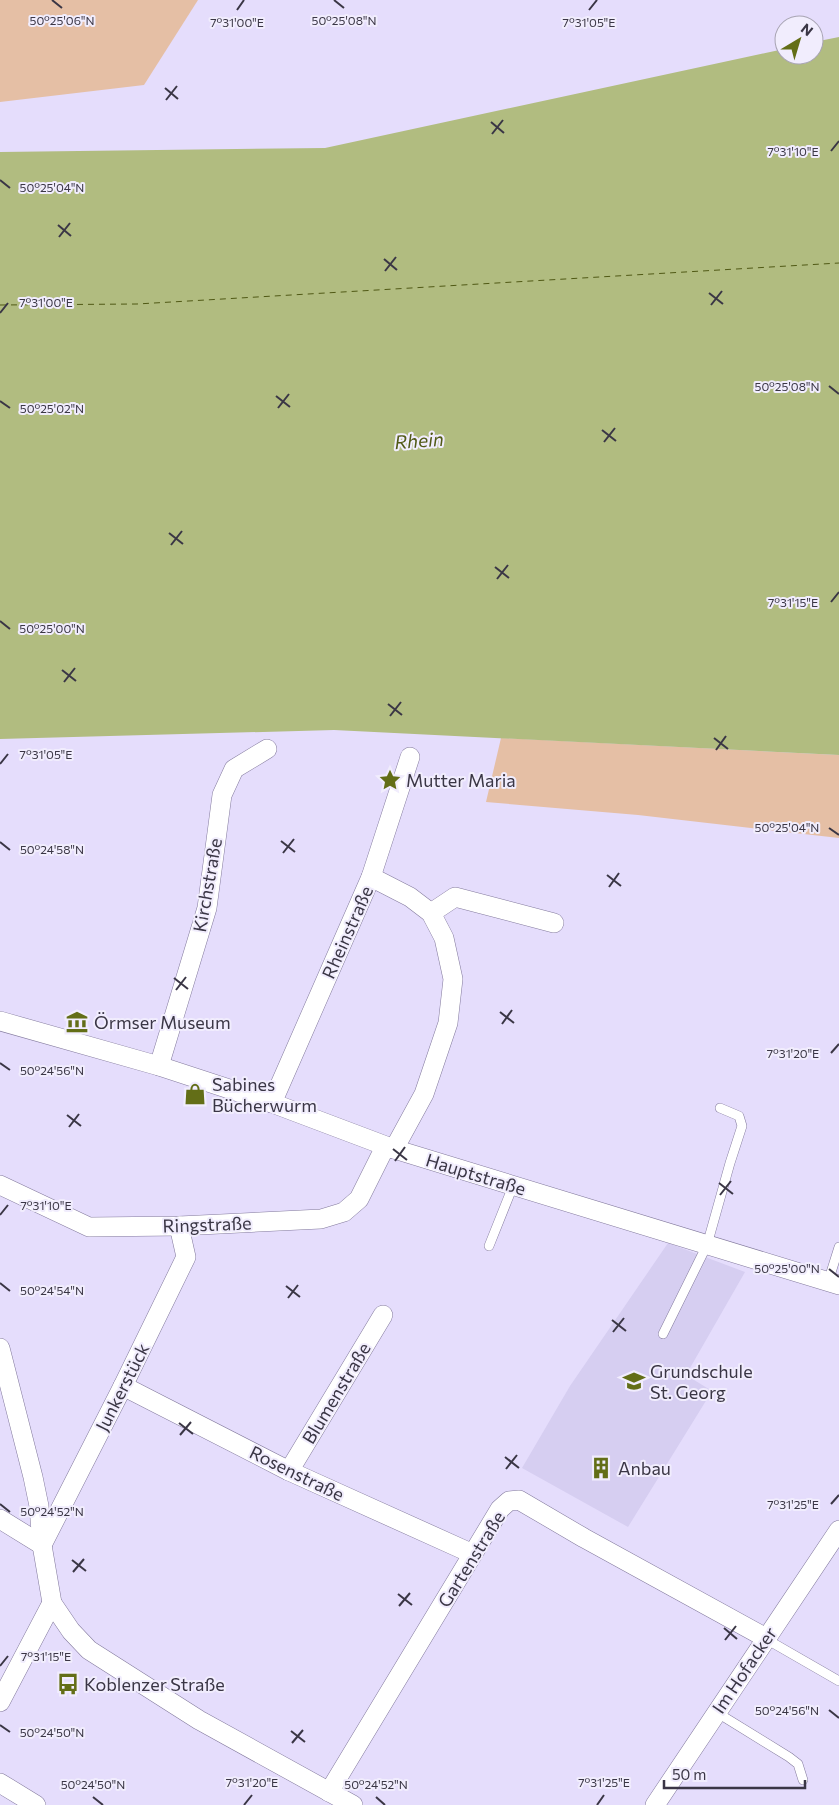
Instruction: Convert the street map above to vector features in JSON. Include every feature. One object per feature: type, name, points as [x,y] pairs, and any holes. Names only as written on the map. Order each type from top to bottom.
[{"type":"street","name":"Kirchstraße","points":[[159,1066],[206,908],[222,795],[234,769],[267,749]]},
{"type":"street","name":"Rheinstraße","points":[[272,1103],[371,877],[410,757]]},
{"type":"street","points":[[371,877],[410,897],[430,913],[455,897],[554,923]]},
{"type":"street","name":"Ringstraße","points":[[0,1185],[89,1227],[179,1226],[321,1219],[344,1212],[359,1199],[424,1094],[448,1023],[453,979],[444,938],[430,913]]},
{"type":"street","name":"Hauptstraße","points":[[0,1022],[159,1066],[272,1103],[390,1148],[834,1283]]},
{"type":"street","name":"Junkerstück","points":[[42,1545],[186,1258],[179,1226]]},
{"type":"street","name":"Blumenstraße","points":[[289,1471],[383,1315]]},
{"type":"street","points":[[0,1348],[39,1506],[42,1545],[52,1603],[72,1631],[89,1650],[199,1720],[353,1805]]},
{"type":"street","name":"Rosenstraße","points":[[123,1386],[289,1471],[473,1554]]},
{"type":"street","name":"Gartenstraße","points":[[330,1792],[500,1509],[509,1501],[519,1500],[766,1638]]},
{"type":"street","points":[[0,1519],[42,1545]]},
{"type":"street","name":"Im Hofacker","points":[[655,1805],[715,1712],[838,1535]]},
{"type":"street","points":[[0,1702],[52,1603]]},
{"type":"street","points":[[0,1783],[36,1805]]},
{"type":"lane","points":[[663,1334],[707,1245],[742,1126],[739,1116],[720,1108]]},
{"type":"lane","points":[[489,1246],[514,1186]]},
{"type":"lane","points":[[834,1283],[839,1247]]},
{"type":"lane","points":[[766,1638],[839,1682]]},
{"type":"lane","points":[[715,1712],[789,1757],[798,1764],[803,1780]]},
{"type":"shaded area","points":[[0,0],[198,0],[144,85],[0,102]]},
{"type":"shaded area","points":[[501,738],[839,755],[839,838],[638,815],[486,802]]},
{"type":"shaded area","name":"Grundschule St. Georg","points":[[668,1243],[745,1272],[686,1375],[712,1391],[628,1527],[522,1468],[570,1386]]},
{"type":"water","name":"Rhein","points":[[839,37],[839,755],[334,730],[0,739],[0,152],[325,148],[774,51],[774,65],[824,65],[824,40]]},
{"type":"ferry route","points":[[0,305],[137,304],[839,263]]},
{"type":"place","name":"Mutter Maria","points":[[390,780]]},
{"type":"place","name":"Örmser Museum","points":[[77,1022]]},
{"type":"place","name":"Sabines Bücherwurm","points":[[195,1094]]},
{"type":"place","name":"Grundschule St. Georg","points":[[634,1381]]},
{"type":"place","name":"Anbau","points":[[601,1468]]},
{"type":"place","name":"Koblenzer Straße","points":[[68,1684]]}]
